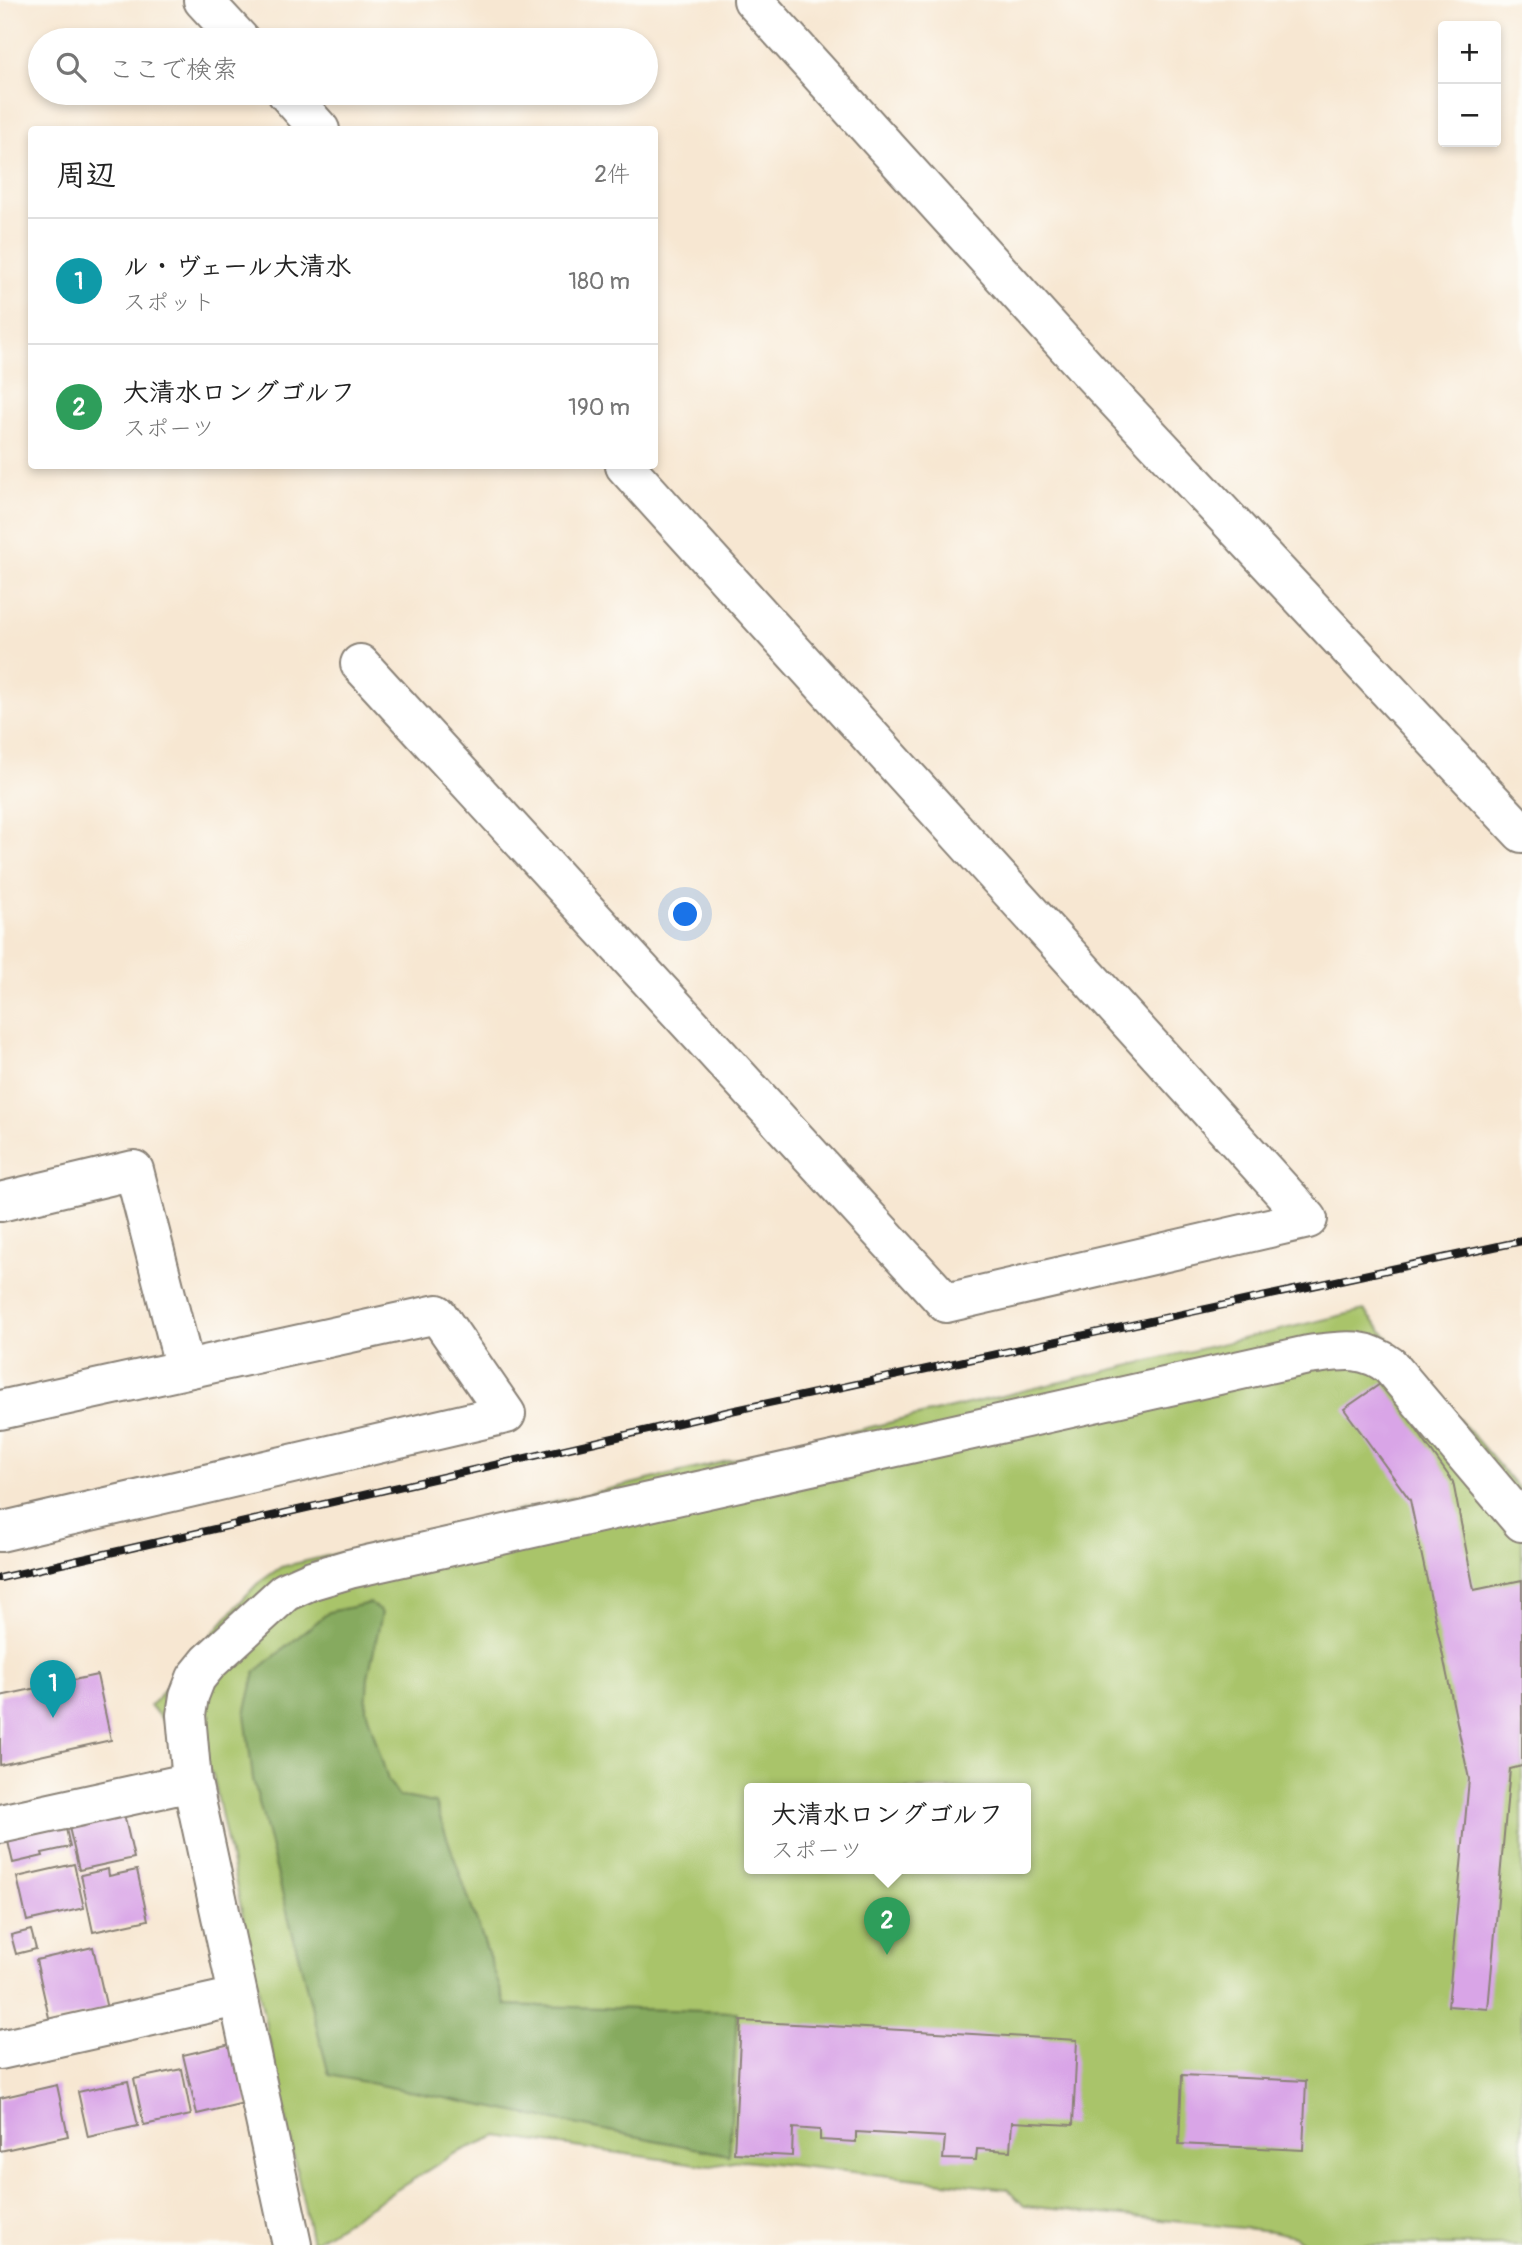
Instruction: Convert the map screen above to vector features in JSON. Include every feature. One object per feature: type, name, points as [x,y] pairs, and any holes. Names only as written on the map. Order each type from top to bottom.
[{"type":"street","points":[[203,0],[229,28]]},
{"type":"street","points":[[753,0],[1090,372],[1522,833]]},
{"type":"street","points":[[298,105],[316,126]]},
{"type":"street","points":[[360,664],[946,1303],[1308,1219],[628,469]]},
{"type":"street","points":[[0,1202],[134,1170],[186,1369]]},
{"type":"street","points":[[0,1410],[437,1314],[506,1414],[0,1532]]},
{"type":"street","points":[[292,2245],[192,1782],[186,1715],[196,1678],[209,1662],[285,1592],[312,1580],[349,1569],[1308,1355],[1357,1350],[1377,1356],[1390,1366],[1522,1522]]},
{"type":"street","points":[[0,1824],[192,1782]]},
{"type":"street","points":[[0,2050],[237,1997]]},
{"type":"green space","points":[[1364,1310],[1522,1492],[1522,2245],[1306,2245],[1294,2236],[1271,2231],[1024,2206],[1008,2189],[744,2160],[711,2166],[497,2136],[454,2154],[312,2243],[213,1775],[150,1706],[257,1584],[281,1567]]},
{"type":"green space","points":[[370,1603],[382,1613],[368,1677],[366,1709],[388,1780],[399,1796],[435,1803],[506,2005],[737,2012],[729,2155],[329,2075],[253,1779],[245,1714],[255,1672],[329,1612]]},
{"type":"building","points":[[1383,1382],[1453,1482],[1474,1590],[1522,1580],[1522,1766],[1510,1769],[1488,2009],[1448,2006],[1469,1779],[1410,1500],[1344,1409]]},
{"type":"building","points":[[97,1675],[111,1740],[0,1765],[0,1696]]},
{"type":"building","points":[[123,1810],[134,1858],[79,1870],[68,1823]]},
{"type":"building","points":[[65,1824],[70,1847],[13,1863],[7,1837]]},
{"type":"building","points":[[74,1864],[84,1908],[27,1921],[17,1877]]},
{"type":"building","points":[[108,1869],[109,1876],[137,1870],[148,1920],[93,1932],[81,1875]]},
{"type":"building","points":[[31,1930],[36,1949],[16,1954],[11,1935]]},
{"type":"building","points":[[93,1947],[107,2009],[50,2022],[36,1960]]},
{"type":"building","points":[[741,2021],[1077,2040],[1073,2125],[1012,2122],[1010,2151],[977,2149],[976,2160],[943,2159],[945,2137],[856,2132],[856,2142],[820,2140],[820,2130],[793,2128],[792,2156],[734,2153]]},
{"type":"building","points":[[235,2043],[248,2102],[197,2114],[183,2055]]},
{"type":"building","points":[[182,2069],[191,2115],[144,2125],[134,2079]]},
{"type":"building","points":[[1182,2075],[1306,2081],[1303,2150],[1179,2144]]},
{"type":"building","points":[[128,2081],[138,2126],[88,2137],[78,2092]]},
{"type":"building","points":[[57,2085],[68,2136],[0,2151],[0,2098]]},
{"type":"railway","points":[[0,1578],[731,1411],[1522,1241]]},
{"type":"place","name":"ル・ヴェール大清水","points":[[53,1718]]},
{"type":"place","name":"大清水ロングゴルフ","points":[[887,1955]]}]
